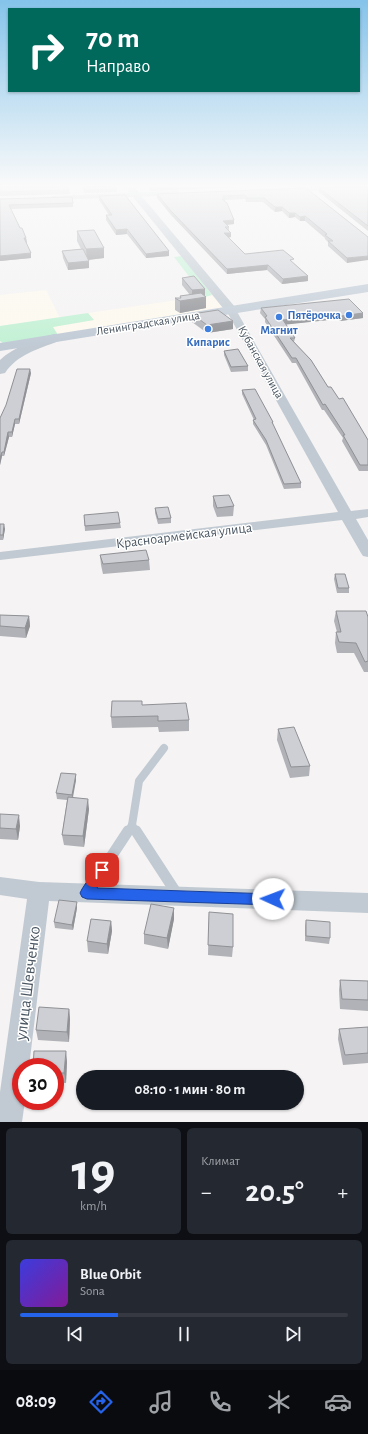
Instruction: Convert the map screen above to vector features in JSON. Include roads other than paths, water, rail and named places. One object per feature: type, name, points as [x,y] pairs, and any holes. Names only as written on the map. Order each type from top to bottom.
[{"type":"main road","name":"Ленинградская улица","points":[[0,348],[368,288]]},
{"type":"street","name":"Кубанская улица","points":[[172,239],[231,310],[368,553]]},
{"type":"street","points":[[2,361],[19,352],[54,338]]},
{"type":"street","name":"Красноармейская улица","points":[[0,556],[368,513]]},
{"type":"street","points":[[0,886],[39,891],[368,903]]},
{"type":"street","name":"улица Шевченко","points":[[9,1122],[39,891]]},
{"type":"lane","points":[[87,893],[132,825],[139,781],[164,748]]},
{"type":"lane","points":[[132,825],[178,896]]},
{"type":"place","name":"Пятёрочка","points":[[349,315]]},
{"type":"place","name":"Магнит","points":[[279,317]]},
{"type":"place","name":"Кипарис","points":[[208,329]]}]
